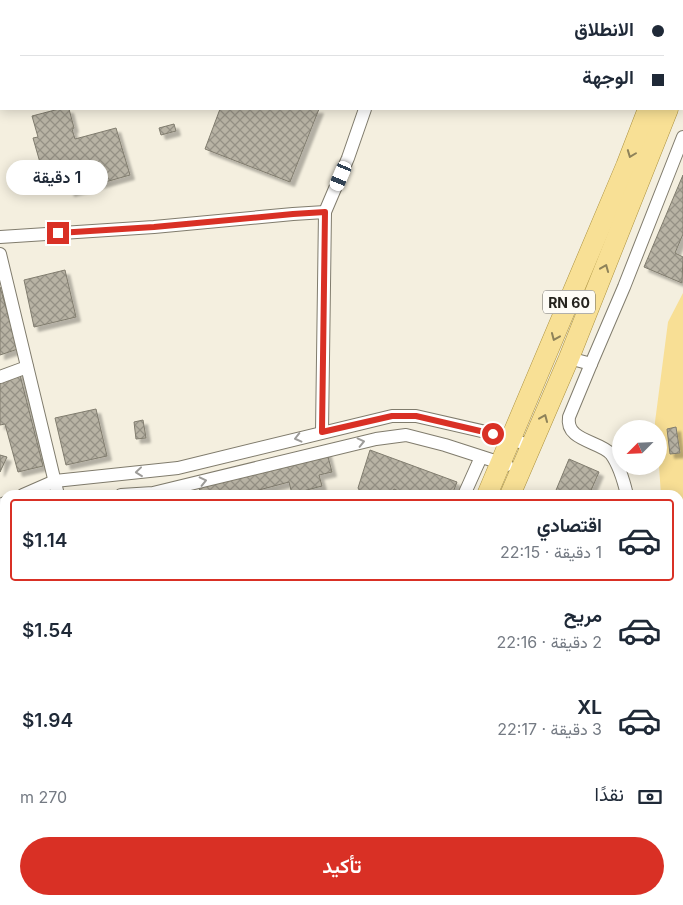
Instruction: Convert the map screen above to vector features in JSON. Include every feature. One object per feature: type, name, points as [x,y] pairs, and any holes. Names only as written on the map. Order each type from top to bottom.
[{"type":"main road","name":"RN 60","points":[[489,490],[626,166],[648,110]]},
{"type":"main road","name":"RN 60","points":[[512,490],[532,448],[569,358],[668,110]]},
{"type":"street","points":[[322,432],[325,212],[348,158],[365,110]]},
{"type":"street","points":[[626,490],[611,455],[606,449],[576,435],[568,422],[683,137]]},
{"type":"street","points":[[0,237],[154,227],[325,212]]},
{"type":"street","points":[[0,254],[57,490]]},
{"type":"street","points":[[569,358],[591,364]]},
{"type":"street","points":[[0,377],[27,367]]},
{"type":"street","points":[[34,490],[55,481],[178,468],[392,416],[416,416],[512,438],[532,448]]},
{"type":"street","points":[[165,490],[376,439],[406,435],[521,469]]},
{"type":"street","points":[[466,490],[481,456]]},
{"type":"shaded area","points":[[683,293],[683,490],[661,490],[660,475],[668,475],[668,420],[655,420],[668,322]]},
{"type":"building","points":[[55,110],[69,110],[75,139],[116,128],[130,175],[70,192],[61,160],[41,166],[33,138],[38,137],[32,116]]},
{"type":"building","points":[[220,110],[319,110],[290,182],[205,149]]},
{"type":"building","points":[[174,124],[176,131],[161,135],[159,128]]},
{"type":"building","points":[[683,175],[683,234],[675,253],[683,257],[682,283],[644,267]]},
{"type":"building","points":[[65,270],[76,317],[34,327],[24,280]]},
{"type":"building","points":[[0,287],[18,349],[0,355]]},
{"type":"building","points":[[19,371],[43,466],[18,472],[5,424],[0,425],[0,376]]},
{"type":"building","points":[[96,409],[107,456],[66,465],[55,418]]},
{"type":"building","points":[[143,420],[146,438],[136,439],[134,422]]},
{"type":"building","points":[[676,427],[680,453],[670,454],[668,429]]},
{"type":"building","points":[[326,449],[332,472],[319,475],[322,486],[307,490],[291,490],[289,482],[259,490],[200,490],[198,484]]},
{"type":"building","points":[[370,450],[457,482],[454,490],[359,490],[358,488]]},
{"type":"building","points":[[0,455],[7,457],[0,472]]},
{"type":"building","points":[[569,459],[599,472],[591,490],[556,490]]},
{"type":"route","points":[[58,233],[154,227],[325,212],[322,432],[392,416],[416,416],[493,434]]}]
